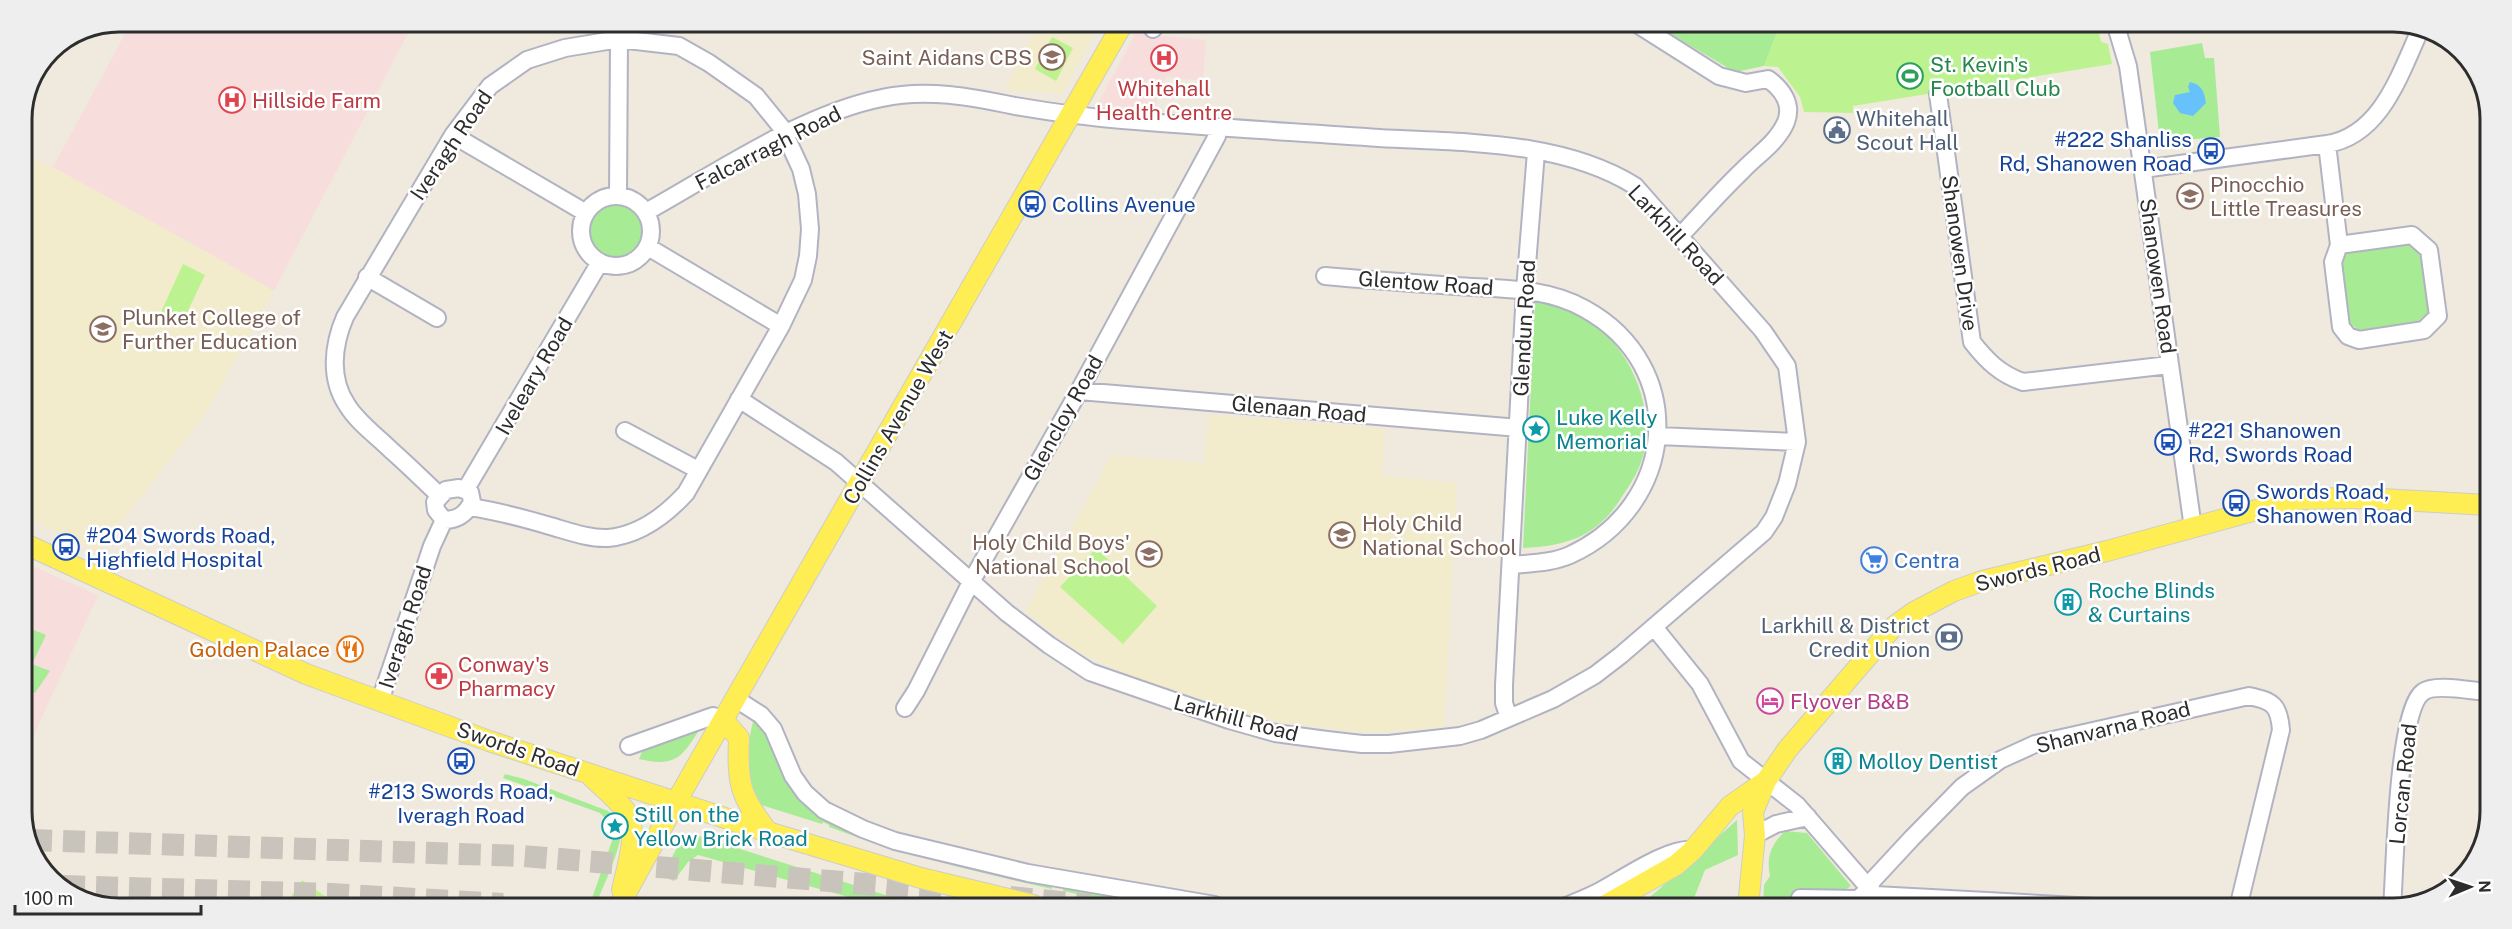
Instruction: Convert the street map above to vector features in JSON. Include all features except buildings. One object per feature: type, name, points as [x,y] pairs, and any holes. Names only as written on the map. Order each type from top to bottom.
[{"type":"main road","name":"Collins Avenue West","points":[[676,802],[1118,32]]},
{"type":"main road","name":"Swords Road","points":[[1618,898],[1676,865],[1693,850],[1730,806],[1766,781],[1788,749],[1892,628],[1914,612],[1954,591],[1982,581],[2107,551],[2297,499],[2320,497],[2416,500],[2480,505]]},
{"type":"main road","name":"Swords Road","points":[[32,548],[306,674],[489,741],[768,832],[921,878],[1004,898]]},
{"type":"main road","points":[[723,720],[740,738],[739,767],[744,795],[749,808],[768,832]]},
{"type":"main road","points":[[588,773],[625,810],[630,821],[631,847],[621,898]]},
{"type":"main road","points":[[1749,898],[1755,835],[1753,812],[1766,781]]},
{"type":"main road","points":[[623,898],[676,802]]},
{"type":"street","points":[[1650,32],[1719,76],[1746,83],[1768,79],[1782,89],[1787,105],[1787,120],[1775,141],[1743,170],[1681,235]]},
{"type":"street","name":"Shanowen Road","points":[[2118,32],[2128,66],[2193,528]]},
{"type":"street","points":[[2143,169],[2338,142],[2354,134],[2374,118],[2390,93],[2418,35]]},
{"type":"street","points":[[618,195],[619,39]]},
{"type":"street","name":"Iveragh Road","points":[[439,495],[364,425],[346,405],[338,386],[333,357],[336,336],[367,277],[453,135],[490,86],[527,60],[565,48],[619,39],[679,46],[710,63],[756,96],[787,134],[801,169],[807,194],[810,229],[803,280],[781,326],[740,399],[686,493],[671,510],[638,530],[607,538],[586,536],[504,513],[470,507]]},
{"type":"street","name":"Falcarragh Road","points":[[646,212],[839,108],[885,97],[932,94],[975,98],[1072,115]]},
{"type":"street","name":"Shanowen Drive","points":[[1938,94],[1972,342],[1988,364],[2009,377],[2023,382],[2169,364]]},
{"type":"street","name":"Larkhill Road","points":[[860,482],[887,509],[971,582],[1049,645],[1090,672],[1192,708],[1275,733],[1362,744],[1389,744],[1460,736],[1553,699],[1595,675],[1654,627],[1764,532],[1774,517],[1787,484],[1797,442],[1787,366],[1763,331],[1681,235],[1635,186],[1616,174],[1575,159],[1500,146],[1072,115]]},
{"type":"street","name":"Glencloy Road","points":[[904,708],[916,691],[971,582],[1079,391],[1217,136],[1218,127]]},
{"type":"street","points":[[453,135],[586,213]]},
{"type":"street","points":[[2327,144],[2339,245],[2333,262],[2341,327],[2348,336],[2359,340],[2424,330],[2438,316],[2429,250],[2412,235],[2339,245]]},
{"type":"street","name":"Glendun Road","points":[[1509,718],[1504,703],[1504,685],[1525,290],[1536,152]]},
{"type":"street","points":[[618,195],[639,204],[646,212],[651,224],[651,236],[648,247],[632,262],[610,266],[600,262],[584,246],[581,235],[582,223],[586,213],[600,199],[618,195]]},
{"type":"street","points":[[648,247],[781,326]]},
{"type":"street","name":"Iveleary Road","points":[[466,489],[600,262]]},
{"type":"street","name":"Glentow Road","points":[[1324,276],[1525,290],[1562,297],[1606,322],[1624,339],[1637,357],[1647,375],[1653,395],[1658,436],[1650,471],[1641,492],[1630,510],[1592,543],[1568,556],[1538,563],[1512,565]]},
{"type":"street","points":[[367,277],[437,318]]},
{"type":"street","name":"Glenaan Road","points":[[1079,391],[1519,428]]},
{"type":"street","points":[[740,399],[836,462],[860,482]]},
{"type":"street","points":[[625,431],[698,470]]},
{"type":"street","points":[[1658,436],[1797,442]]},
{"type":"street","points":[[466,489],[473,498],[470,507],[458,518],[444,519],[436,510],[435,502],[439,495],[446,490],[466,489]]},
{"type":"street","name":"Iveragh Road","points":[[380,701],[432,546],[444,519]]},
{"type":"street","points":[[1654,627],[1700,684],[1741,761],[1797,805],[1868,890],[1875,895],[1911,898]]},
{"type":"street","name":"Lorcan Road","points":[[2393,898],[2399,800],[2407,725],[2411,710],[2423,692],[2433,688],[2480,691]]},
{"type":"street","name":"Shanvarna Road","points":[[1868,890],[1873,880],[1962,787],[2000,760],[2035,744],[2249,696],[2264,699],[2275,706],[2280,714],[2281,730],[2240,898]]},
{"type":"street","points":[[736,699],[761,715],[773,729],[793,776],[805,793],[824,810],[863,829],[895,841],[1028,873],[1174,898]]},
{"type":"street","points":[[629,746],[713,716],[723,720]]},
{"type":"street","points":[[1755,835],[1776,824],[1808,817]]},
{"type":"street","points":[[1582,898],[1672,854],[1686,849],[1693,850]]},
{"type":"street","points":[[1800,898],[1858,898],[1868,890]]},
{"type":"shaded area","name":"Hillside Farm","points":[[126,32],[409,32],[274,291],[53,167]]},
{"type":"shaded area","name":"Saint Aidans CBS","points":[[1034,32],[1096,32],[1062,94],[1005,89]]},
{"type":"shaded area","name":"Whitehall Health Centre","points":[[1136,33],[1206,40],[1203,81],[1166,77],[1157,92],[1156,108],[1104,107],[1099,101]]},
{"type":"shaded area","name":"Plunket College of Further Education","points":[[32,158],[53,167],[274,291],[203,418],[98,552],[32,520]]},
{"type":"shaded area","points":[[1208,415],[1385,429],[1382,476],[1457,483],[1444,727],[1376,733],[1278,722],[1249,714],[1144,681],[1111,667],[1077,651],[1025,611],[1112,455],[1204,463]]},
{"type":"shaded area","points":[[32,566],[98,595],[32,739]]},
{"type":"green space","points":[[1667,32],[1777,32],[1764,66],[1735,72]]},
{"type":"green space","name":"St. Kevin's Football Club","points":[[1777,32],[2100,32],[2101,42],[2108,44],[2112,64],[1853,106],[1853,113],[1804,112],[1800,97],[1778,67],[1764,66]]},
{"type":"green space","points":[[1052,37],[1073,48],[1056,81],[1035,69]]},
{"type":"green space","points":[[2202,43],[2205,58],[2214,58],[2220,137],[2160,142],[2150,52]]},
{"type":"green space","points":[[612,203],[622,203],[637,211],[643,220],[645,231],[643,242],[637,251],[622,259],[612,259],[601,254],[594,247],[589,236],[589,226],[594,215],[601,208]]},
{"type":"green space","points":[[2409,243],[2425,257],[2432,314],[2421,324],[2360,332],[2349,322],[2345,314],[2338,261],[2348,251]]},
{"type":"green space","points":[[183,264],[205,275],[183,321],[161,312]]},
{"type":"green space","points":[[1535,302],[1571,310],[1588,319],[1616,346],[1636,380],[1642,398],[1646,417],[1646,444],[1636,475],[1609,515],[1577,538],[1550,545],[1523,548]]},
{"type":"green space","points":[[1096,548],[1157,606],[1123,644],[1060,587]]},
{"type":"green space","points":[[32,629],[46,635],[32,664]]},
{"type":"green space","points":[[32,664],[50,671],[35,693],[32,692]]},
{"type":"green space","points":[[754,719],[762,725],[817,811],[1053,882],[1052,889],[911,854],[856,837],[829,827],[823,822],[822,824],[758,804],[750,796],[749,777],[749,747]]},
{"type":"green space","points":[[702,726],[678,757],[662,762],[639,759],[644,747]]},
{"type":"green space","points":[[505,774],[524,779],[608,811],[617,819],[621,830],[618,846],[599,898],[592,898],[614,835],[611,824],[600,813],[503,778]]},
{"type":"green space","points":[[1737,820],[1738,855],[1705,870],[1694,898],[1649,898]]},
{"type":"green space","points":[[1785,831],[1807,833],[1851,886],[1845,890],[1800,889],[1790,898],[1763,898],[1764,885],[1770,876],[1771,852],[1776,841]]},
{"type":"green space","points":[[699,836],[895,898],[852,898],[698,855],[688,862],[674,881],[662,876],[680,842]]},
{"type":"green space","points":[[302,880],[328,898],[290,898]]},
{"type":"green space","points":[[1064,885],[1136,898],[1096,898],[1063,891]]},
{"type":"water","points":[[2190,82],[2202,89],[2206,103],[2193,116],[2180,113],[2173,103],[2175,95],[2190,92],[2188,87]]},
{"type":"tunnel","points":[[37,840],[523,856],[953,891]]},
{"type":"tunnel","points":[[76,886],[400,898]]},
{"type":"tunnel","points":[[1010,897],[1020,898]]},
{"type":"place","name":"Saint Aidans CBS","points":[[1052,57]]},
{"type":"place","name":"Whitehall Health Centre","points":[[1164,58]]},
{"type":"place","name":"St. Kevin's Football Club","points":[[1910,76]]},
{"type":"place","name":"Hillside Farm","points":[[232,100]]},
{"type":"place","name":"Whitehall Scout Hall","points":[[1837,130]]},
{"type":"place","name":"#222 Shanliss Rd, Shanowen Road","points":[[2211,151]]},
{"type":"place","name":"Pinocchio Little Treasures","points":[[2190,196]]},
{"type":"place","name":"Collins Avenue","points":[[1032,204]]},
{"type":"place","name":"Plunket College of Further Education","points":[[103,329]]},
{"type":"place","name":"Luke Kelly Memorial","points":[[1536,429]]},
{"type":"place","name":"#221 Shanowen Rd, Swords Road","points":[[2168,442]]},
{"type":"place","name":"Swords Road, Shanowen Road","points":[[2236,503]]},
{"type":"place","name":"Holy Child National School","points":[[1342,535]]},
{"type":"place","name":"#204 Swords Road, Highfield Hospital","points":[[66,547]]},
{"type":"place","name":"Holy Child Boys' National School","points":[[1149,554]]},
{"type":"place","name":"Centra","points":[[1874,560]]},
{"type":"place","name":"Roche Blinds & Curtains","points":[[2068,602]]},
{"type":"place","name":"Larkhill & District Credit Union","points":[[1949,637]]},
{"type":"place","name":"Golden Palace","points":[[350,649]]},
{"type":"place","name":"Conway's Pharmacy","points":[[439,676]]},
{"type":"place","name":"Flyover B&B","points":[[1770,701]]},
{"type":"place","name":"#213 Swords Road, Iveragh Road","points":[[461,761]]},
{"type":"place","name":"Molloy Dentist","points":[[1838,761]]},
{"type":"place","name":"Still on the Yellow Brick Road","points":[[615,826]]}]
